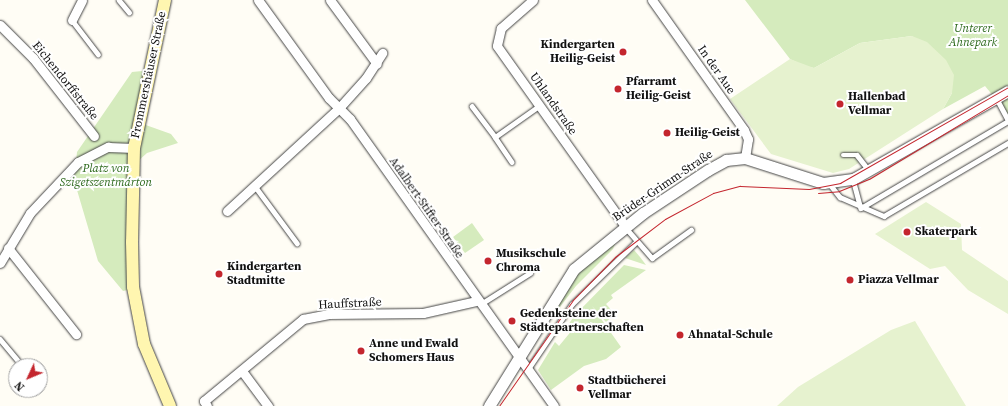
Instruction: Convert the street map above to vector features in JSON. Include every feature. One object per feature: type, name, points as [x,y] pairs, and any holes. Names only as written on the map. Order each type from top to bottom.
[{"type":"main road","name":"Frommershäuser Straße","points":[[134,148],[165,0]]},
{"type":"main road","points":[[134,148],[133,287],[144,344],[170,406]]},
{"type":"street","points":[[72,20],[82,0]]},
{"type":"street","name":"Adalbert-Stifter-Straße","points":[[258,0],[327,95],[339,108],[518,359],[554,406]]},
{"type":"street","points":[[330,0],[377,64]]},
{"type":"street","name":"Uhlandstraße","points":[[533,0],[501,28],[497,46],[624,226]]},
{"type":"street","name":"In der Aue","points":[[652,0],[744,130],[748,139],[745,158]]},
{"type":"street","name":"Eichendorffstraße","points":[[0,25],[34,58],[94,136]]},
{"type":"street","points":[[227,211],[339,108],[377,64],[382,53]]},
{"type":"street","name":"Brüder-Grimm-Straße","points":[[489,406],[574,269],[624,226],[708,170],[726,160],[745,158],[830,183],[853,179],[871,172],[1008,91]]},
{"type":"street","name":"Frommershäuser Straße","points":[[76,334],[3,254],[30,213],[78,162],[108,147],[134,148]]},
{"type":"street","name":"Hauffstraße","points":[[207,406],[204,402],[302,319],[328,314],[423,313],[478,303]]},
{"type":"street","points":[[242,371],[268,406]]},
{"type":"lane","points":[[119,0],[129,12]]},
{"type":"lane","points":[[72,20],[98,54]]},
{"type":"lane","points":[[861,208],[1008,121],[996,98]]},
{"type":"lane","points":[[472,106],[512,162]]},
{"type":"lane","points":[[495,137],[539,106]]},
{"type":"lane","points":[[830,183],[840,197],[861,208],[884,216],[1008,143]]},
{"type":"lane","points":[[843,155],[858,155],[871,172]]},
{"type":"lane","points":[[853,179],[861,208]]},
{"type":"lane","points":[[255,186],[297,243]]},
{"type":"lane","points":[[624,226],[636,242],[652,258],[691,230]]},
{"type":"lane","points":[[527,371],[572,304],[636,242]]},
{"type":"lane","points":[[478,303],[530,273]]},
{"type":"lane","points":[[0,339],[16,358]]},
{"type":"green space","name":"Unterer Ahnepark","points":[[745,0],[1008,0],[1008,114],[985,86],[943,109],[952,93],[912,36],[860,43],[814,68],[804,66],[790,59]]},
{"type":"green space","name":"Hallenbad Vellmar","points":[[912,36],[927,42],[946,60],[954,75],[952,93],[943,109],[849,169],[833,173],[771,154],[730,99],[790,59],[814,68],[860,43]]},
{"type":"green space","name":"Platz von Szigetszentmárton","points":[[152,70],[143,124],[171,134],[178,143],[147,153],[137,162],[138,288],[123,291],[98,261],[74,180],[77,152],[132,72]]},
{"type":"green space","points":[[926,202],[961,224],[962,250],[1008,281],[1008,314],[968,290],[945,266],[930,269],[875,234]]},
{"type":"green space","points":[[472,223],[484,240],[465,253],[453,237]]},
{"type":"green space","points":[[617,239],[613,249],[576,286],[543,329],[567,287],[583,266]]},
{"type":"green space","points":[[634,250],[640,257],[646,265],[625,258]]},
{"type":"green space","points":[[624,265],[646,270],[611,295],[613,298],[606,304],[615,314],[606,322],[592,306],[621,347],[606,359],[584,366],[551,390],[538,370],[555,342],[559,346],[573,329],[568,325],[575,315]]},
{"type":"green space","points":[[915,321],[966,406],[777,406],[798,387],[891,330]]},
{"type":"tram line","points":[[499,406],[573,300],[615,257],[665,219],[713,193],[740,186],[809,189],[840,183],[1008,87]]},
{"type":"tram line","points":[[818,193],[839,191],[869,179],[1008,95]]},
{"type":"place","name":"Kindergarten Heilig-Geist","points":[[623,52]]},
{"type":"place","name":"Pfarramt Heilig-Geist","points":[[618,89]]},
{"type":"place","name":"Hallenbad Vellmar","points":[[840,104]]},
{"type":"place","name":"Heilig-Geist","points":[[667,133]]},
{"type":"place","name":"Skaterpark","points":[[907,232]]},
{"type":"place","name":"Musikschule Chroma","points":[[488,261]]},
{"type":"place","name":"Kindergarten Stadtmitte","points":[[219,274]]},
{"type":"place","name":"Piazza Vellmar","points":[[850,280]]},
{"type":"place","name":"Gedenksteine der Städtepartnerschaften","points":[[512,321]]},
{"type":"place","name":"Ahnatal-Schule","points":[[680,335]]},
{"type":"place","name":"Anne und Ewald Schomers Haus","points":[[361,351]]},
{"type":"place","name":"Stadtbücherei Vellmar","points":[[580,388]]}]
